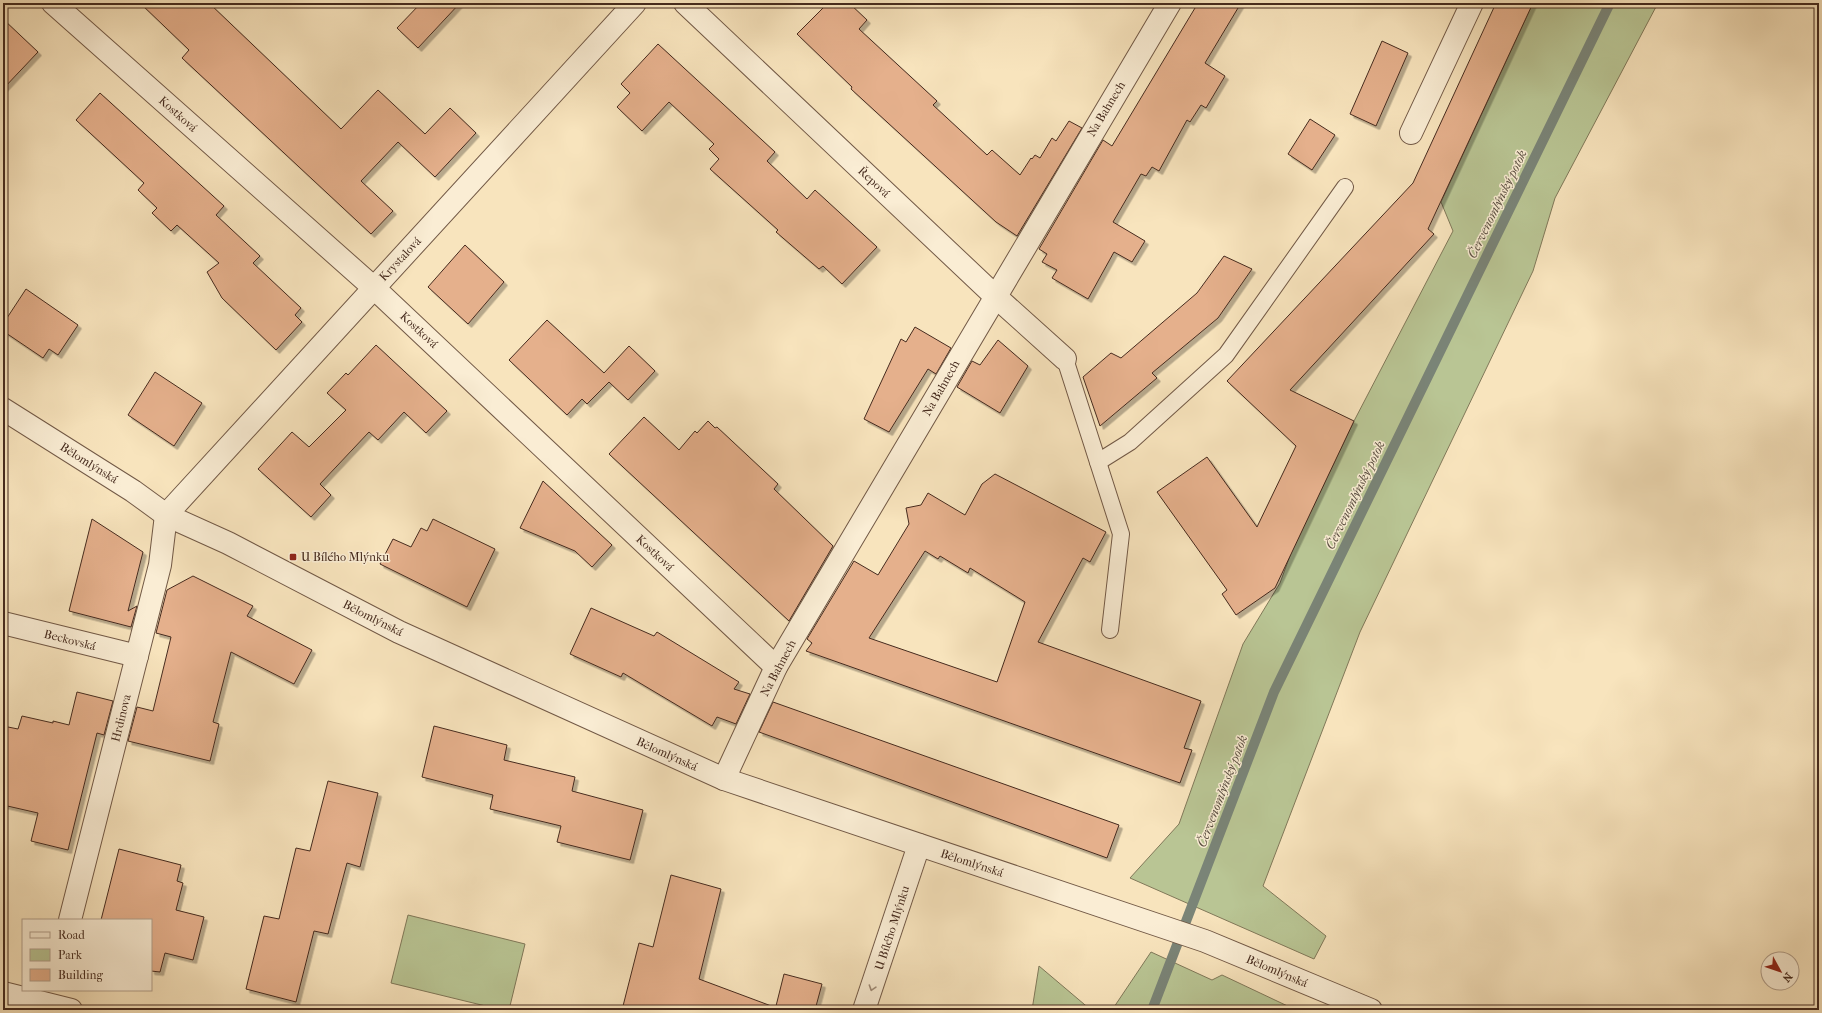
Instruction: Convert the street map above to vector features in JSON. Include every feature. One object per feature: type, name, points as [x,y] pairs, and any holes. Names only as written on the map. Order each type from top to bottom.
[{"type":"street","name":"Kostková","points":[[53,3],[374,288],[776,668]]},
{"type":"street","name":"Krystalová","points":[[166,515],[635,3]]},
{"type":"street","name":"Řepová","points":[[685,3],[995,296],[1065,359]]},
{"type":"street","name":"Na Bahnech","points":[[724,779],[776,668],[995,296],[1170,3]]},
{"type":"street","points":[[1411,133],[1472,3]]},
{"type":"street","name":"Bělomlýnská","points":[[3,409],[134,491],[166,515],[228,543],[399,632],[724,779],[1205,940],[1371,1010]]},
{"type":"street","name":"Hrdinova","points":[[70,919],[160,564],[166,515]]},
{"type":"street","name":"Beckovská","points":[[3,624],[137,656]]},
{"type":"street","name":"U Bílého Mlýnku","points":[[864,1010],[919,845]]},
{"type":"street","points":[[3,993],[50,1001],[71,1010]]},
{"type":"lane","points":[[1098,462],[1130,442],[1226,355],[1345,187]]},
{"type":"lane","points":[[1065,359],[1121,534],[1110,630]]},
{"type":"green space","points":[[1533,3],[1658,3],[1555,198],[1533,271],[1360,632],[1263,886],[1326,936],[1314,959],[1130,878],[1179,824],[1243,644],[1280,583],[1291,553],[1354,421],[1453,231],[1441,202]]},
{"type":"green space","points":[[408,915],[525,944],[509,1010],[502,1010],[391,983]]},
{"type":"green space","points":[[1151,952],[1212,980],[1222,975],[1296,1010],[1112,1010]]},
{"type":"green space","points":[[1039,966],[1091,1010],[1032,1010]]},
{"type":"building","points":[[140,3],[209,3],[341,129],[378,90],[425,134],[450,108],[476,133],[435,177],[398,142],[361,181],[393,211],[371,234],[182,58],[189,50]]},
{"type":"building","points":[[421,3],[460,3],[418,48],[397,28]]},
{"type":"building","points":[[828,3],[849,3],[867,20],[859,29],[937,101],[933,105],[987,155],[992,150],[1020,175],[1031,158],[1032,159],[1035,155],[1040,158],[1052,138],[1056,141],[1069,121],[1082,128],[1017,236],[996,222],[851,89],[852,87],[797,34]]},
{"type":"building","points":[[1198,3],[1241,3],[1205,63],[1225,76],[1206,108],[1201,105],[1190,122],[1187,120],[1159,171],[1152,167],[1146,176],[1141,174],[1113,222],[1145,241],[1132,262],[1114,252],[1088,299],[1052,278],[1057,270],[1042,262],[1047,254],[1039,249],[1103,140],[1112,146]]},
{"type":"building","points":[[1496,3],[1533,3],[1428,229],[1434,234],[1290,390],[1354,421],[1275,588],[1236,615],[1222,594],[1227,590],[1157,492],[1207,457],[1257,527],[1296,446],[1227,381],[1413,183]]},
{"type":"building","points":[[3,19],[38,52],[3,89]]},
{"type":"building","points":[[1382,41],[1408,53],[1376,126],[1350,114]]},
{"type":"building","points":[[658,44],[775,152],[767,161],[807,199],[815,190],[877,247],[842,284],[823,266],[819,269],[776,232],[778,230],[710,169],[719,159],[709,149],[714,144],[669,102],[642,131],[617,107],[630,93],[621,84]]},
{"type":"building","points":[[100,93],[224,206],[216,215],[260,256],[253,263],[301,308],[295,315],[302,322],[276,350],[222,298],[207,272],[219,263],[177,225],[171,231],[152,213],[157,208],[138,190],[144,183],[76,120]]},
{"type":"building","points":[[1310,119],[1335,135],[1312,170],[1288,154]]},
{"type":"building","points":[[465,245],[504,282],[468,324],[428,287]]},
{"type":"building","points":[[1224,256],[1252,269],[1218,318],[1152,373],[1157,378],[1100,426],[1083,377],[1111,353],[1121,358],[1197,293]]},
{"type":"building","points":[[26,289],[78,325],[58,355],[49,349],[43,358],[3,331],[3,324]]},
{"type":"building","points":[[547,320],[604,373],[629,346],[655,371],[628,400],[609,382],[587,404],[582,399],[567,415],[509,360]]},
{"type":"building","points":[[915,327],[951,348],[936,374],[928,369],[889,432],[864,419],[901,339],[906,342]]},
{"type":"building","points":[[998,340],[1028,366],[1000,413],[957,387],[972,361],[980,365]]},
{"type":"building","points":[[376,345],[447,411],[426,433],[404,412],[378,440],[369,432],[320,484],[331,495],[311,517],[258,469],[292,432],[309,447],[346,410],[327,393],[346,373],[348,375]]},
{"type":"building","points":[[155,372],[202,403],[174,446],[128,415]]},
{"type":"building","points":[[644,417],[679,450],[695,431],[697,433],[708,421],[715,428],[717,427],[778,484],[774,489],[833,546],[789,621],[609,454]]},
{"type":"building","points":[[995,474],[1106,532],[1090,562],[1083,558],[1038,642],[1201,701],[1184,748],[1192,750],[1180,783],[806,651],[812,643],[807,639],[854,561],[878,575],[909,524],[906,508],[921,505],[928,493],[965,515],[982,484]],"holes":[[[925,551],[938,559],[940,556],[968,573],[970,568],[1025,602],[997,682],[869,638]]]},
{"type":"building","points":[[543,481],[612,545],[592,567],[575,551],[520,528]]},
{"type":"building","points":[[92,519],[143,552],[128,611],[137,606],[131,627],[69,611]]},
{"type":"building","points":[[433,519],[495,549],[467,607],[380,564],[393,539],[411,547],[421,528],[427,531]]},
{"type":"building","points":[[193,576],[253,606],[247,616],[312,650],[294,684],[231,652],[213,722],[219,724],[210,761],[128,741],[137,707],[153,711],[171,637],[156,633],[167,590]]},
{"type":"building","points":[[591,608],[654,636],[657,632],[739,682],[734,689],[750,694],[736,724],[717,717],[712,726],[623,673],[621,677],[570,654]]},
{"type":"building","points":[[77,692],[113,701],[104,735],[97,733],[68,850],[31,841],[38,813],[3,805],[3,726],[18,729],[22,716],[69,725]]},
{"type":"building","points":[[773,702],[1119,825],[1107,858],[759,732]]},
{"type":"building","points":[[434,726],[507,745],[504,760],[575,777],[572,791],[643,810],[630,860],[557,842],[561,826],[490,809],[493,795],[422,777]]},
{"type":"building","points":[[328,781],[378,793],[360,867],[347,863],[328,934],[314,931],[296,1002],[246,989],[264,916],[279,919],[296,848],[310,851]]},
{"type":"building","points":[[119,849],[181,865],[177,881],[183,883],[176,910],[204,917],[193,960],[165,953],[160,972],[152,971],[152,919],[101,919]]},
{"type":"building","points":[[671,875],[721,889],[699,979],[774,1007],[773,1010],[622,1010],[639,943],[653,947]]},
{"type":"building","points":[[784,974],[822,984],[815,1010],[775,1010]]},
{"type":"waterway","name":"Červenomlýnský potok","points":[[1152,1010],[1274,692],[1610,3]]},
{"type":"place","name":"U Bílého Mlýnku","points":[[293,557]]}]
